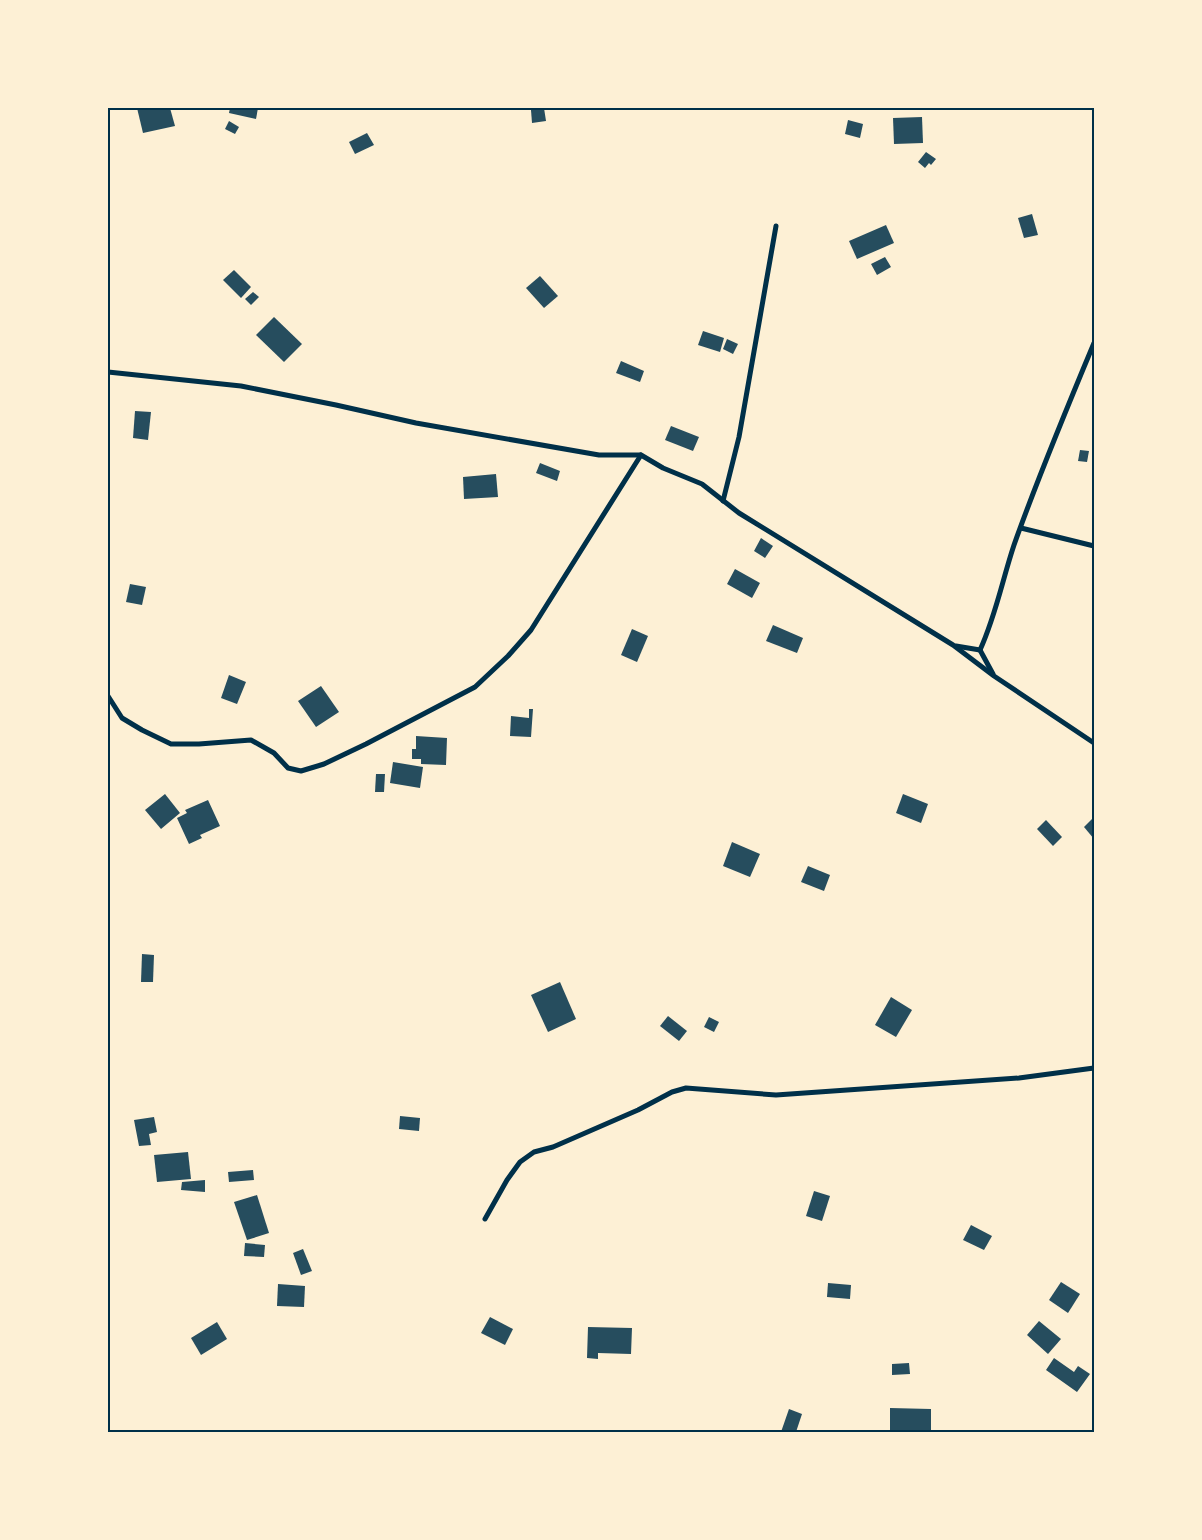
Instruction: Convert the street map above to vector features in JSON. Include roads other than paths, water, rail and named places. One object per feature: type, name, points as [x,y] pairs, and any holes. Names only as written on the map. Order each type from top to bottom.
[{"type":"street","points":[[723,500],[739,437],[776,226]]},
{"type":"street","points":[[980,650],[990,628],[1014,546],[1053,441],[1094,343]]},
{"type":"street","points":[[108,372],[241,386],[336,404],[416,423],[599,455],[641,455],[663,468],[702,484],[739,513],[953,645],[994,676],[1094,743]]},
{"type":"street","points":[[108,696],[122,718],[170,744],[251,740],[274,753],[288,768],[301,771],[324,764],[366,744],[475,686],[508,656],[531,630],[641,455]]},
{"type":"street","points":[[1021,528],[1094,546]]},
{"type":"street","points":[[953,645],[980,650]]},
{"type":"street","points":[[980,650],[994,676]]},
{"type":"street","points":[[485,1219],[506,1180],[520,1162],[534,1152],[553,1147],[638,1110],[672,1092],[686,1088],[776,1096],[1019,1078],[1094,1068]]}]
